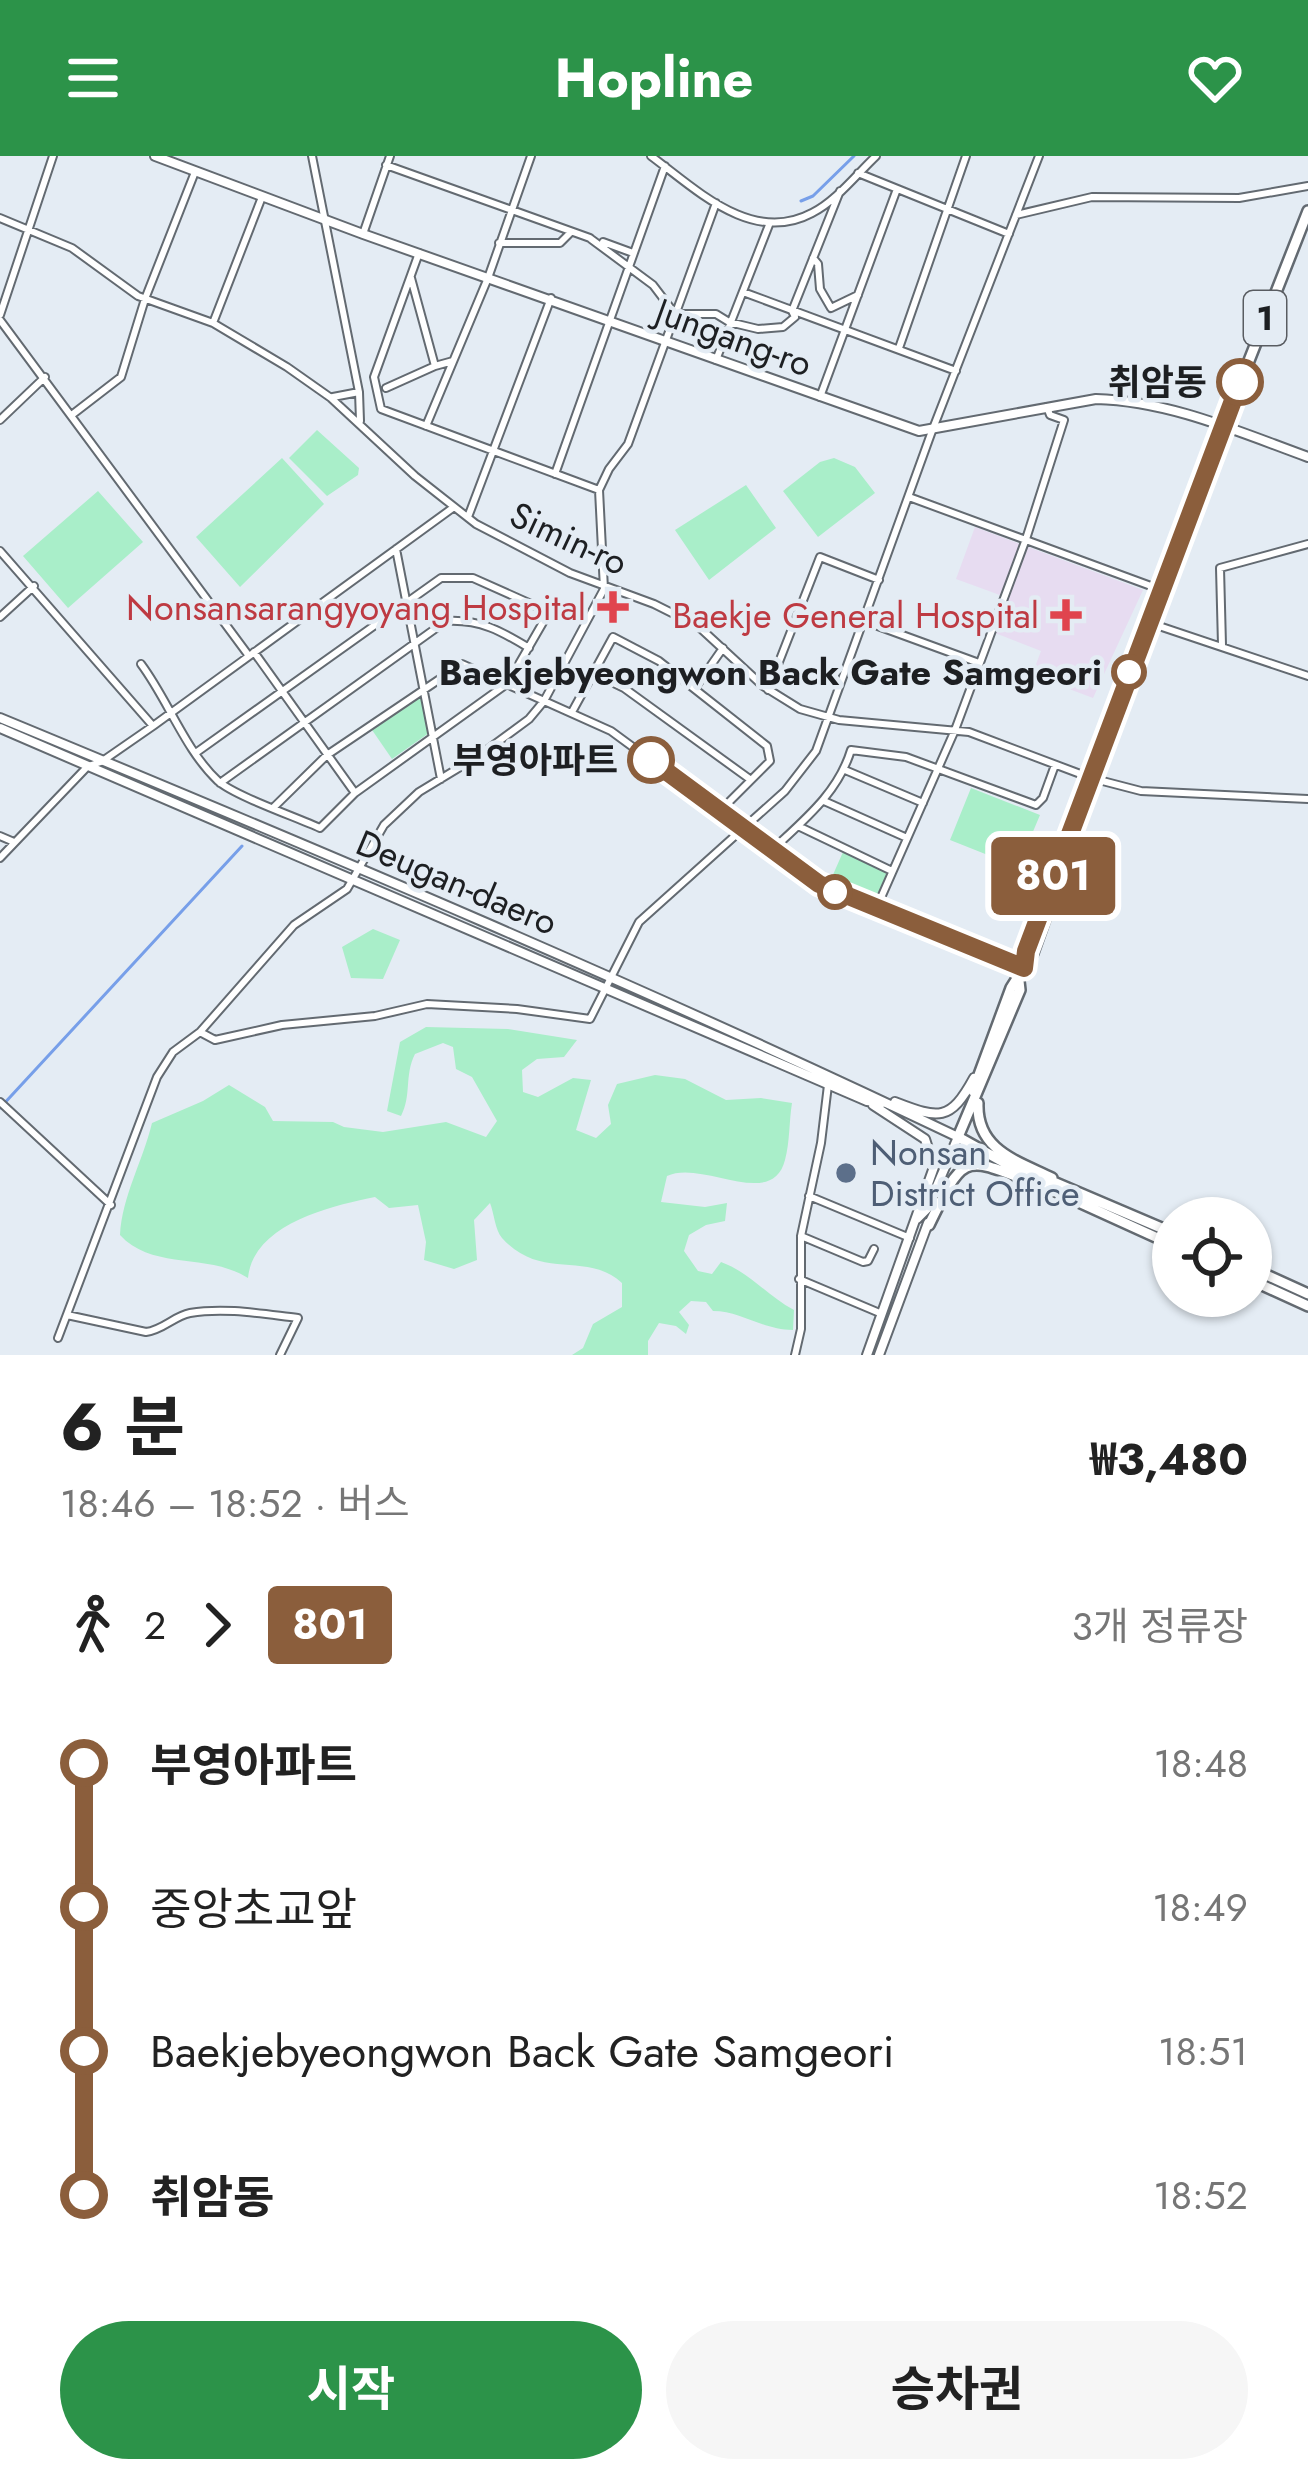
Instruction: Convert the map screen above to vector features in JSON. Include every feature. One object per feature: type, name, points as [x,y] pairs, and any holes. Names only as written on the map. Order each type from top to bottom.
[{"type":"main road","name":"1","points":[[967,1115],[1020,991],[1026,951],[1147,622],[1308,211]]},
{"type":"main road","name":"1","points":[[958,1137],[1011,988],[1019,981]]},
{"type":"main road","points":[[978,1094],[980,1126],[987,1141],[1066,1190]]},
{"type":"main road","name":"Deugan-daero","points":[[958,1137],[1152,1234]]},
{"type":"main road","points":[[923,1222],[954,1173],[967,1166],[990,1167],[1066,1190],[1152,1225]]},
{"type":"main road","points":[[1272,1278],[1308,1294]]},
{"type":"main road","points":[[1272,1290],[1308,1306]]},
{"type":"street","points":[[52,156],[0,317],[355,793]]},
{"type":"street","name":"Jungang-ro","points":[[155,156],[184,161],[262,197],[906,427],[932,431],[1046,407],[1125,400],[1153,404],[1308,457]]},
{"type":"street","points":[[312,156],[359,392],[361,425]]},
{"type":"street","points":[[426,426],[488,278],[531,156]]},
{"type":"street","points":[[652,156],[716,202],[769,225],[814,212],[876,156]]},
{"type":"street","points":[[898,348],[966,156]]},
{"type":"street","points":[[200,1032],[215,1040],[427,1004],[590,1019],[639,922],[806,768],[830,718],[932,431],[1039,156]]},
{"type":"street","points":[[363,234],[388,161],[633,253]]},
{"type":"street","points":[[554,475],[665,166]]},
{"type":"street","points":[[73,414],[122,376],[145,299],[195,170]]},
{"type":"street","points":[[858,173],[1009,234]]},
{"type":"street","points":[[1016,215],[1092,197],[1239,198],[1308,186]]},
{"type":"street","points":[[820,397],[897,189]]},
{"type":"street","points":[[792,311],[840,191]]},
{"type":"street","points":[[214,322],[262,197]]},
{"type":"street","points":[[58,1338],[158,1077],[172,1052],[200,1032],[294,925],[347,889],[384,825],[419,792],[529,719],[544,700],[604,589],[599,490],[628,445],[716,202]]},
{"type":"street","name":"Simin-ro","points":[[0,218],[72,248],[145,299],[214,322],[332,398],[467,518],[604,589],[678,615],[768,690],[800,709],[830,718],[955,730],[1000,742],[1091,778],[1141,790],[1308,800]]},
{"type":"street","points":[[716,360],[769,225]]},
{"type":"street","points":[[499,243],[560,243],[572,232]]},
{"type":"street","points":[[592,238],[653,285],[675,314]]},
{"type":"street","points":[[419,253],[374,376],[381,409],[599,490]]},
{"type":"street","points":[[813,258],[820,289],[831,308],[858,295]]},
{"type":"street","points":[[410,278],[435,366]]},
{"type":"street","points":[[743,292],[956,371]]},
{"type":"street","points":[[467,518],[551,298]]},
{"type":"street","points":[[675,314],[716,314],[758,329],[783,327],[796,317],[792,311]]},
{"type":"street","points":[[386,388],[453,361]]},
{"type":"street","points":[[0,420],[45,377]]},
{"type":"street","points":[[332,398],[359,392]]},
{"type":"street","points":[[876,909],[955,730],[1026,539],[1064,420],[1050,415],[1046,407]]},
{"type":"street","points":[[908,497],[1160,589]]},
{"type":"street","points":[[0,857],[88,766],[100,763],[153,726],[454,507]]},
{"type":"street","points":[[1222,645],[1220,568],[1307,546]]},
{"type":"street","points":[[396,549],[441,779]]},
{"type":"street","points":[[0,550],[153,726]]},
{"type":"street","points":[[768,690],[820,557],[879,580]]},
{"type":"street","points":[[141,664],[170,712],[197,752],[220,783],[320,828],[355,793],[508,683],[549,612],[473,578],[441,578],[197,752]]},
{"type":"street","points":[[0,617],[34,586]]},
{"type":"street","points":[[220,783],[446,621],[488,625],[530,648]]},
{"type":"street","points":[[864,621],[980,663]]},
{"type":"street","points":[[1147,622],[1308,676]]},
{"type":"street","points":[[572,712],[613,637],[659,661],[767,746],[770,761],[720,812]]},
{"type":"street","points":[[695,688],[723,648]]},
{"type":"street","points":[[274,807],[327,755],[462,664],[611,731],[819,884],[1026,963]]},
{"type":"street","points":[[593,673],[624,688],[751,780]]},
{"type":"street","name":"Deugan-daero","points":[[0,718],[612,978],[869,1097]]},
{"type":"street","name":"Deugan-daero","points":[[0,728],[958,1137]]},
{"type":"street","points":[[772,850],[824,801],[845,770],[851,750],[906,757],[1036,805],[1056,764]]},
{"type":"street","points":[[845,770],[923,803]]},
{"type":"street","points":[[824,801],[907,838]]},
{"type":"street","points":[[798,826],[892,871]]},
{"type":"street","points":[[0,836],[14,842]]},
{"type":"street","points":[[869,1097],[943,1114],[958,1103],[984,1061]]},
{"type":"street","points":[[795,1355],[801,1329],[801,1236],[828,1085]]},
{"type":"street","points":[[867,1355],[910,1238],[923,1222],[934,1167],[925,1139],[869,1097]]},
{"type":"street","points":[[0,1102],[111,1205]]},
{"type":"street","points":[[879,1355],[927,1209],[958,1137]]},
{"type":"street","points":[[809,1196],[910,1238]]},
{"type":"street","points":[[801,1236],[862,1262],[868,1261],[874,1249]]},
{"type":"street","points":[[799,1279],[882,1314]]},
{"type":"street","points":[[67,1315],[146,1332],[157,1331],[187,1313],[227,1311],[298,1318],[280,1355]]},
{"type":"shaded area","name":"Baekje General Hospital","points":[[975,527],[1143,590],[1093,698],[1032,675],[1041,651],[995,633],[1008,598],[956,579]]},
{"type":"green space","points":[[317,430],[359,468],[358,475],[327,496],[289,458]]},
{"type":"green space","points":[[282,458],[324,504],[240,587],[196,537]]},
{"type":"green space","points":[[834,458],[855,467],[875,493],[818,537],[783,491],[820,462]]},
{"type":"green space","points":[[746,485],[776,528],[709,580],[675,530]]},
{"type":"green space","points":[[98,491],[143,542],[68,608],[23,556]]},
{"type":"green space","points":[[421,693],[429,733],[392,759],[370,727]]},
{"type":"green space","points":[[971,788],[1040,815],[1018,867],[950,840]]},
{"type":"green space","points":[[843,852],[889,872],[875,905],[828,886]]},
{"type":"green space","points":[[373,929],[400,940],[383,979],[351,978],[342,947]]},
{"type":"green space","points":[[426,1027],[508,1029],[577,1040],[564,1057],[537,1059],[522,1070],[523,1092],[538,1097],[573,1078],[591,1080],[576,1130],[596,1138],[611,1124],[608,1105],[617,1084],[655,1075],[685,1079],[726,1100],[792,1103],[787,1153],[778,1175],[751,1183],[698,1173],[667,1176],[661,1202],[705,1207],[727,1203],[725,1221],[689,1235],[684,1251],[698,1271],[712,1274],[721,1262],[794,1310],[793,1330],[713,1311],[706,1302],[691,1301],[679,1312],[689,1325],[686,1334],[676,1326],[659,1323],[648,1341],[648,1355],[572,1355],[583,1348],[593,1324],[622,1307],[622,1283],[594,1268],[548,1263],[517,1251],[500,1235],[490,1203],[474,1220],[477,1260],[454,1269],[424,1260],[426,1242],[418,1205],[389,1208],[375,1197],[317,1212],[279,1231],[253,1259],[248,1278],[215,1265],[148,1253],[120,1235],[152,1123],[229,1085],[265,1107],[273,1121],[333,1122],[383,1132],[446,1122],[486,1137],[497,1121],[472,1077],[456,1069],[453,1047],[443,1043],[415,1054],[401,1116],[387,1111],[400,1042]]},
{"type":"waterway","points":[[801,201],[813,196],[854,156]]},
{"type":"waterway","points":[[0,1108],[242,846]]},
{"type":"bus line","name":"801","points":[[651,760],[819,884],[1024,968],[1085,788],[1240,382]]},
{"type":"place","name":"취암동","points":[[1240,382]]},
{"type":"place","name":"Nonsansarangyoyang Hospital","points":[[613,607]]},
{"type":"place","name":"Baekje General Hospital","points":[[1066,615]]},
{"type":"place","name":"Baekjebyeongwon Back Gate Samgeori","points":[[1129,672]]},
{"type":"place","name":"부영아파트","points":[[651,760]]},
{"type":"place","name":"Nonsan District Office","points":[[846,1173]]}]
